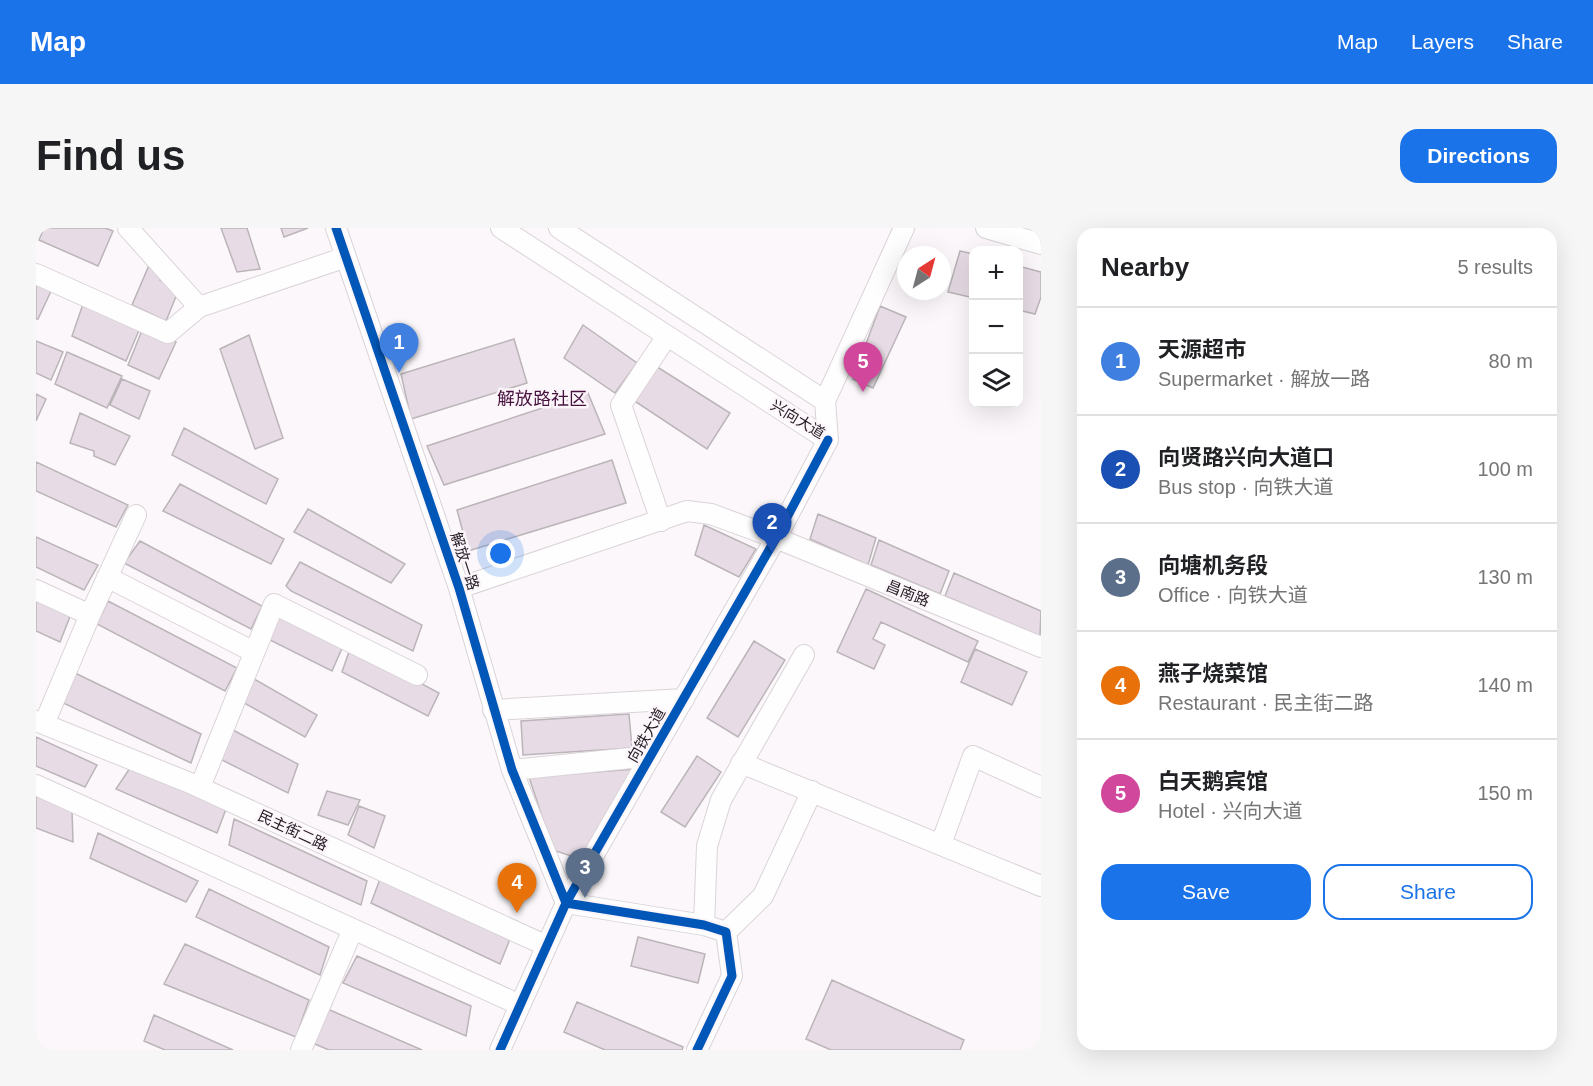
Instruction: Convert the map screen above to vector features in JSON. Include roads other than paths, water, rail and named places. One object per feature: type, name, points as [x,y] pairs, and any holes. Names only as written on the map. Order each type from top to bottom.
[{"type":"street","points":[[128,228],[199,307]]},
{"type":"street","name":"解放一路","points":[[336,228],[459,588],[512,770],[566,903]]},
{"type":"street","name":"兴向大道","points":[[559,228],[825,401],[828,440]]},
{"type":"street","points":[[825,401],[904,228]]},
{"type":"street","points":[[986,228],[1041,244]]},
{"type":"street","name":"兴向大道","points":[[514,231],[667,336],[828,440]]},
{"type":"street","points":[[36,274],[168,333],[199,307],[346,257]]},
{"type":"street","points":[[662,521],[621,405],[667,336]]},
{"type":"street","name":"向铁大道","points":[[500,1050],[566,903],[776,538],[828,440]]},
{"type":"street","name":"昌南路","points":[[459,588],[687,511],[711,514],[776,538],[1041,647]]},
{"type":"street","points":[[40,722],[136,515]]},
{"type":"street","points":[[107,577],[254,652]]},
{"type":"street","points":[[36,590],[90,615]]},
{"type":"street","points":[[200,787],[274,604],[417,675]]},
{"type":"street","points":[[704,924],[707,846],[722,800],[804,655]]},
{"type":"street","points":[[493,710],[684,699]]},
{"type":"street","name":"民主街二路","points":[[40,722],[200,787],[547,946]]},
{"type":"street","points":[[512,770],[651,756]]},
{"type":"street","points":[[941,844],[973,756],[1041,787]]},
{"type":"street","points":[[741,763],[1041,886]]},
{"type":"street","points":[[36,785],[520,1005]]},
{"type":"street","points":[[726,932],[763,896],[812,792]]},
{"type":"street","points":[[566,903],[704,924],[726,932]]},
{"type":"street","points":[[301,1050],[353,929]]},
{"type":"street","points":[[697,1050],[732,976],[726,932]]},
{"type":"place","name":"天源超市","points":[[399,373]]},
{"type":"place","name":"白天鹅宾馆","points":[[863,392]]},
{"type":"place","name":"向贤路兴向大道口","points":[[772,553]]},
{"type":"place","name":"向塘机务段","points":[[585,898]]},
{"type":"place","name":"燕子烧菜馆","points":[[517,913]]},
{"type":"district","name":"解放路社区","points":[[542,399]]}]
